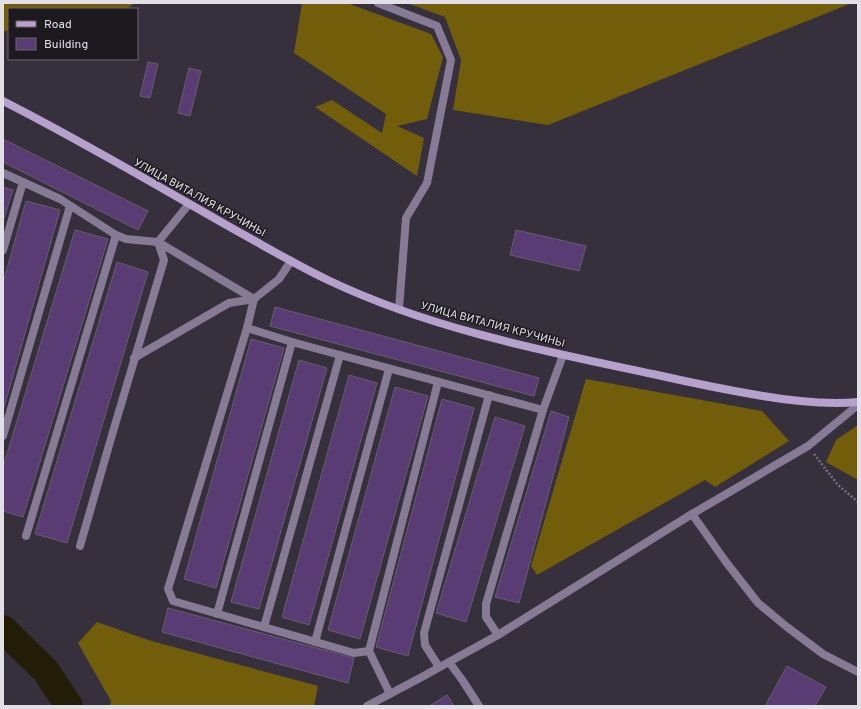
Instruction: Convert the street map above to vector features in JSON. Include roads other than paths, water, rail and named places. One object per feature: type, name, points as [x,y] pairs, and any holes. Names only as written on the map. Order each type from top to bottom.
[{"type":"street","points":[[378,3],[437,26],[451,60],[427,183],[406,218],[399,309]]},
{"type":"street","name":"УЛИЦА ВИТАЛИЯ КРУЧИНЫ","points":[[3,100],[49,124],[291,261],[330,281],[362,295],[444,325],[563,355],[694,383],[774,398],[811,403],[858,402]]},
{"type":"street","points":[[3,173],[60,199],[126,239],[158,242],[254,299]]},
{"type":"street","points":[[3,250],[23,182]]},
{"type":"street","points":[[158,242],[189,204]]},
{"type":"street","points":[[3,436],[70,206]]},
{"type":"street","points":[[26,536],[116,234]]},
{"type":"street","points":[[80,546],[164,260],[158,242]]},
{"type":"street","points":[[134,358],[229,303],[254,299],[279,279],[291,261]]},
{"type":"street","points":[[254,299],[247,328],[168,589],[173,601],[354,653],[369,651]]},
{"type":"street","points":[[247,328],[389,369],[542,410]]},
{"type":"street","points":[[217,614],[292,342]]},
{"type":"street","points":[[264,627],[340,355]]},
{"type":"street","points":[[498,635],[486,617],[486,604],[542,410],[563,355]]},
{"type":"street","points":[[315,642],[389,369]]},
{"type":"street","points":[[390,694],[369,651],[438,382]]},
{"type":"street","points":[[439,667],[425,644],[424,633],[489,396]]},
{"type":"street","points":[[366,706],[498,635],[692,514],[808,446],[858,405]]},
{"type":"street","points":[[692,514],[726,562],[758,602],[787,627],[823,654],[858,672]]},
{"type":"street","points":[[449,662],[479,706]]},
{"type":"waterway","points":[[3,629],[46,671],[69,706]]}]
